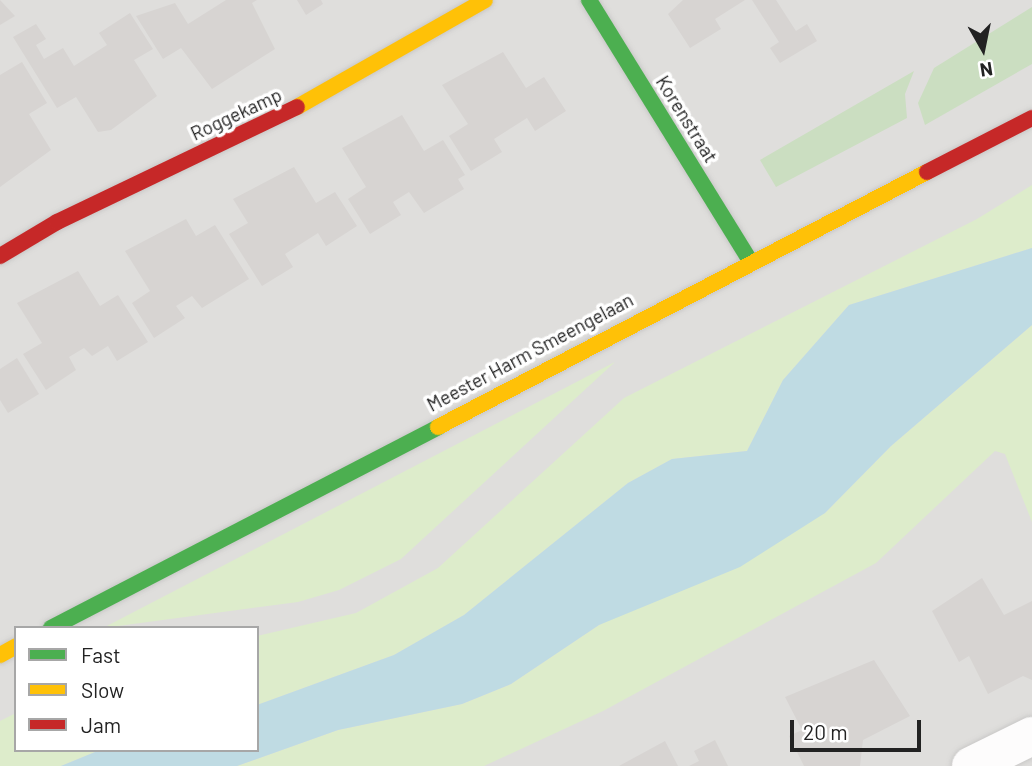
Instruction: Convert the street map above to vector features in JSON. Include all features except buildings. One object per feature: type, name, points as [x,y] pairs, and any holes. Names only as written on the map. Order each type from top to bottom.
[{"type":"street","name":"Roggekamp","points":[[0,256],[57,222],[340,87],[485,0]]},
{"type":"street","name":"Korenstraat","points":[[589,0],[750,261]]},
{"type":"street","name":"Meester Harm Smeengelaan","points":[[55,626],[750,261],[1032,118]]},
{"type":"street","points":[[971,766],[1032,736]]},
{"type":"shaded area","points":[[0,0],[1032,0],[1032,766],[0,766]]},
{"type":"green space","points":[[1032,7],[1032,64],[925,125],[918,103],[934,68]]},
{"type":"green space","points":[[914,71],[905,94],[907,118],[776,187],[760,160]]},
{"type":"green space","points":[[1032,185],[1032,248],[849,305],[783,380],[747,451],[672,459],[628,483],[464,615],[394,655],[259,704],[259,636],[356,613],[438,568],[624,398],[977,219]]},
{"type":"green space","points":[[1032,325],[1032,522],[1005,454],[995,451],[876,563],[603,711],[484,766],[237,766],[338,730],[462,704],[511,684],[599,625],[825,513],[891,446]]},
{"type":"green space","points":[[615,362],[401,559],[339,590],[298,602],[107,626]]},
{"type":"green space","points":[[14,714],[14,752],[95,752],[61,766],[0,766],[0,721]]},
{"type":"water","points":[[1032,248],[1032,325],[891,446],[825,513],[740,567],[599,625],[511,684],[462,704],[338,730],[237,766],[61,766],[95,752],[259,752],[259,704],[394,655],[464,615],[628,483],[672,459],[747,451],[783,380],[849,305]]},
{"type":"traffic: fast","points":[[589,0],[750,261]]},
{"type":"traffic: fast","points":[[55,626],[438,427]]},
{"type":"traffic: slow","points":[[297,107],[485,0]]},
{"type":"traffic: slow","points":[[438,427],[927,172]]},
{"type":"traffic: slow","points":[[0,655],[14,647]]},
{"type":"traffic: jam","points":[[0,256],[57,222],[297,107]]},
{"type":"traffic: jam","points":[[927,172],[1032,118]]}]
